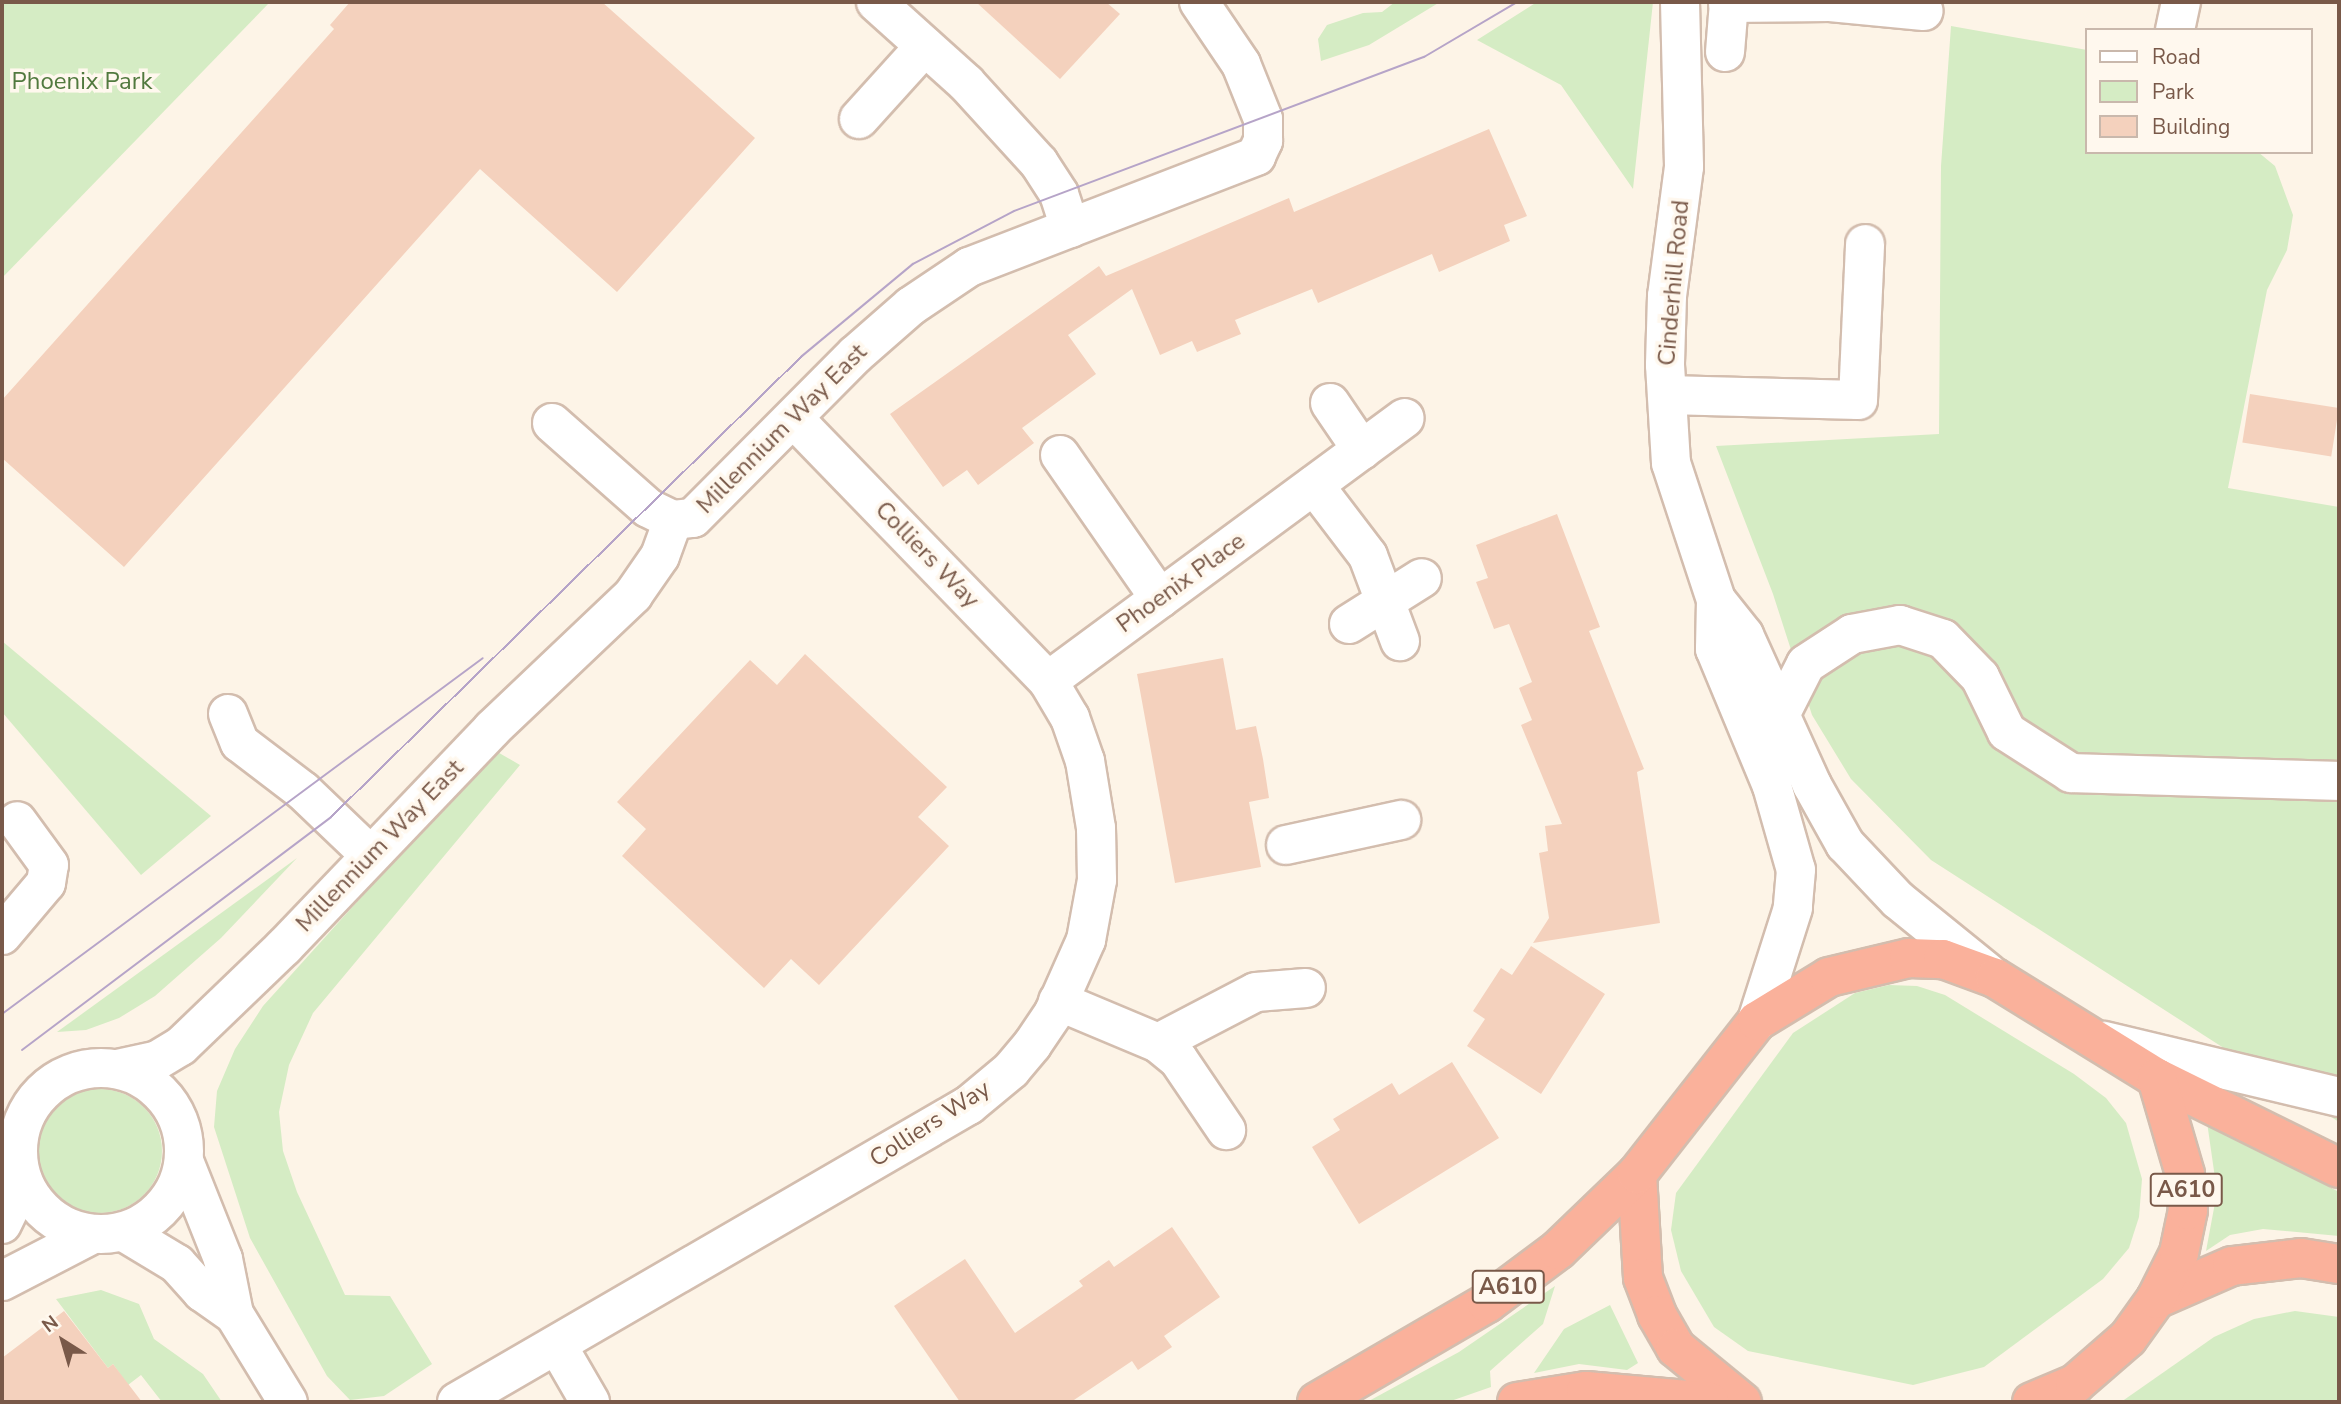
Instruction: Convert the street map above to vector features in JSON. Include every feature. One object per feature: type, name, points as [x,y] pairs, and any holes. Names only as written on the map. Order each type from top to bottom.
[{"type":"highway","name":"A610","points":[[1317,1402],[1487,1303],[1558,1250],[1637,1174],[1757,1021],[1829,977],[1909,958],[1942,959],[1995,978],[2157,1078],[2339,1168]]},
{"type":"highway","name":"A610","points":[[2032,1402],[2075,1384],[2128,1338],[2156,1299],[2179,1253],[2188,1210],[2178,1140],[2157,1078]]},
{"type":"highway","points":[[1637,1174],[1643,1278],[1657,1315],[1676,1348],[1742,1402]]},
{"type":"highway","points":[[2156,1299],[2232,1266],[2301,1258],[2339,1264]]},
{"type":"highway","points":[[1517,1402],[1586,1391],[1710,1402]]},
{"type":"street","points":[[876,2],[925,46],[1039,163],[1059,194],[1070,228]]},
{"type":"street","name":"Millennium Way East","points":[[117,1069],[156,1061],[181,1046],[492,729],[633,595],[660,556],[673,520],[693,518],[911,306],[969,267],[1256,156],[1265,131],[1263,119],[1241,64],[1199,2]]},
{"type":"street","name":"Cinderhill Road","points":[[1680,2],[1684,167],[1667,296],[1667,395],[1671,463],[1716,600],[1716,649],[1772,786],[1796,870],[1790,920],[1757,1021]]},
{"type":"street","points":[[1725,52],[1728,3],[1830,2],[1924,11]]},
{"type":"street","points":[[2175,28],[2181,2]]},
{"type":"street","points":[[859,119],[925,46]]},
{"type":"street","points":[[1667,395],[1858,400],[1865,244]]},
{"type":"street","points":[[1329,403],[1362,450]]},
{"type":"street","name":"Colliers Way","points":[[457,1402],[969,1105],[1011,1070],[1058,1001],[1086,940],[1097,880],[1096,828],[1085,761],[1070,718],[1048,681],[793,418]]},
{"type":"street","name":"Phoenix Place","points":[[1048,681],[1405,418]]},
{"type":"street","points":[[552,423],[648,508],[673,520]]},
{"type":"street","points":[[1060,455],[1160,599]]},
{"type":"street","points":[[1314,485],[1368,556],[1383,602],[1400,641]]},
{"type":"street","points":[[1349,624],[1422,578]]},
{"type":"street","name":"Cinderhill Road","points":[[1716,600],[1744,635],[1823,808],[1845,844],[1898,900],[1995,978]]},
{"type":"street","points":[[1780,715],[1806,664],[1852,634],[1900,625],[1943,639],[1980,677],[2007,732],[2071,773],[2339,781]]},
{"type":"street","points":[[228,714],[240,743],[303,791],[370,855]]},
{"type":"street","points":[[1286,845],[1401,820]]},
{"type":"street","points":[[2,935],[46,883],[49,865],[17,821]]},
{"type":"street","points":[[1158,1043],[1256,992],[1306,988]]},
{"type":"street","points":[[1058,1001],[1158,1043],[1178,1059],[1226,1130]]},
{"type":"street","points":[[2096,1039],[2339,1097]]},
{"type":"street","points":[[2,1224],[20,1131],[17,1104],[69,1074],[117,1069],[146,1081],[169,1102],[182,1130],[184,1161],[223,1259],[234,1314],[288,1402]]},
{"type":"street","points":[[2,1282],[108,1233],[146,1222],[164,1205],[184,1161]]},
{"type":"street","points":[[14,1164],[50,1217],[108,1233],[177,1264],[202,1292],[234,1314]]},
{"type":"street","points":[[557,1345],[590,1402]]},
{"type":"green space","name":"Phoenix Park","points":[[2,2],[270,2],[2,278]]},
{"type":"green space","points":[[1395,2],[1440,2],[1369,45],[1321,61],[1318,39],[1327,25],[1363,13],[1382,12]]},
{"type":"green space","points":[[1537,2],[1653,2],[1633,189],[1561,85],[1477,40]]},
{"type":"green space","points":[[1951,26],[2086,50],[2086,154],[2260,154],[2275,166],[2293,215],[2287,250],[2267,290],[2228,488],[2339,507],[2339,1122],[1931,860],[1851,779],[1812,715],[1773,594],[1716,446],[1939,434],[1941,166]]},
{"type":"green space","points":[[2,641],[211,816],[141,875],[2,712]]},
{"type":"green space","points":[[494,750],[520,765],[313,1013],[289,1065],[279,1112],[283,1151],[297,1192],[345,1295],[390,1296],[432,1364],[384,1396],[350,1400],[327,1376],[250,1238],[214,1127],[217,1091],[235,1049],[263,1006]]},
{"type":"green space","points":[[297,858],[221,938],[155,996],[119,1018],[86,1030],[57,1032]]},
{"type":"green space","points":[[1889,985],[1917,986],[1945,995],[2074,1074],[2106,1098],[2126,1123],[2142,1179],[2139,1217],[2129,1248],[2103,1279],[1984,1367],[1913,1385],[1748,1351],[1714,1327],[1681,1271],[1671,1230],[1676,1193],[1793,1033],[1855,993]]},
{"type":"green space","points":[[100,1089],[124,1094],[144,1107],[157,1127],[162,1151],[157,1175],[144,1195],[124,1208],[100,1213],[76,1208],[56,1195],[43,1175],[38,1151],[43,1127],[56,1107],[76,1094]]},
{"type":"green space","points":[[2207,1122],[2339,1192],[2339,1236],[2263,1229],[2230,1235],[2206,1251],[2217,1192]]},
{"type":"green space","points":[[1555,1286],[1543,1324],[1490,1371],[1491,1387],[1448,1402],[1367,1402],[1459,1352]]},
{"type":"green space","points":[[101,1290],[139,1304],[154,1339],[203,1374],[222,1402],[162,1402],[141,1375],[128,1385],[113,1364],[108,1368],[56,1299]]},
{"type":"green space","points":[[1610,1305],[1638,1363],[1627,1370],[1579,1364],[1534,1373],[1564,1329]]},
{"type":"green space","points":[[2295,1311],[2339,1317],[2339,1402],[2121,1402],[2214,1337],[2254,1319]]},
{"type":"building","points":[[350,2],[602,2],[755,138],[617,292],[480,169],[124,567],[2,458],[2,400],[334,29],[330,25]]},
{"type":"building","points":[[976,2],[1106,2],[1120,14],[1060,79]]},
{"type":"building","points":[[1489,129],[1527,216],[1504,225],[1510,241],[1439,272],[1432,254],[1318,303],[1312,289],[1235,320],[1241,334],[1197,352],[1192,341],[1160,355],[1132,289],[1068,335],[1096,374],[1022,428],[1034,443],[978,485],[967,470],[943,487],[890,414],[1099,266],[1106,276],[1289,198],[1294,212]]},
{"type":"building","points":[[2250,394],[2339,408],[2331,456],[2242,442]]},
{"type":"building","points":[[1557,514],[1600,627],[1589,631],[1644,769],[1637,772],[1660,923],[1533,943],[1549,918],[1539,853],[1548,851],[1545,826],[1562,824],[1521,725],[1532,720],[1519,688],[1532,682],[1509,624],[1494,629],[1476,582],[1488,578],[1476,545]]},
{"type":"building","points":[[805,654],[947,787],[918,817],[949,846],[819,985],[791,959],[764,988],[622,856],[646,829],[617,802],[750,660],[777,685]]},
{"type":"building","points":[[1223,658],[1236,730],[1256,726],[1263,759],[1269,798],[1249,802],[1261,867],[1175,883],[1137,674]]},
{"type":"building","points":[[1531,946],[1605,994],[1541,1094],[1467,1046],[1485,1019],[1473,1011],[1501,968],[1512,975]]},
{"type":"building","points":[[1452,1062],[1499,1138],[1359,1224],[1312,1147],[1340,1130],[1333,1119],[1392,1083],[1399,1095]]},
{"type":"building","points":[[1172,1227],[1220,1297],[1164,1336],[1172,1347],[1138,1370],[1132,1361],[1071,1402],[960,1402],[894,1306],[965,1259],[1015,1333],[1083,1286],[1079,1281],[1109,1260],[1114,1267]]},
{"type":"building","points":[[64,1311],[108,1368],[113,1364],[142,1402],[2,1402],[2,1358]]},
{"type":"tram line","points":[[22,1050],[331,817],[802,356],[913,264],[1014,211],[1424,57],[1517,2]]},
{"type":"tram line","points":[[2,1014],[483,658]]}]
